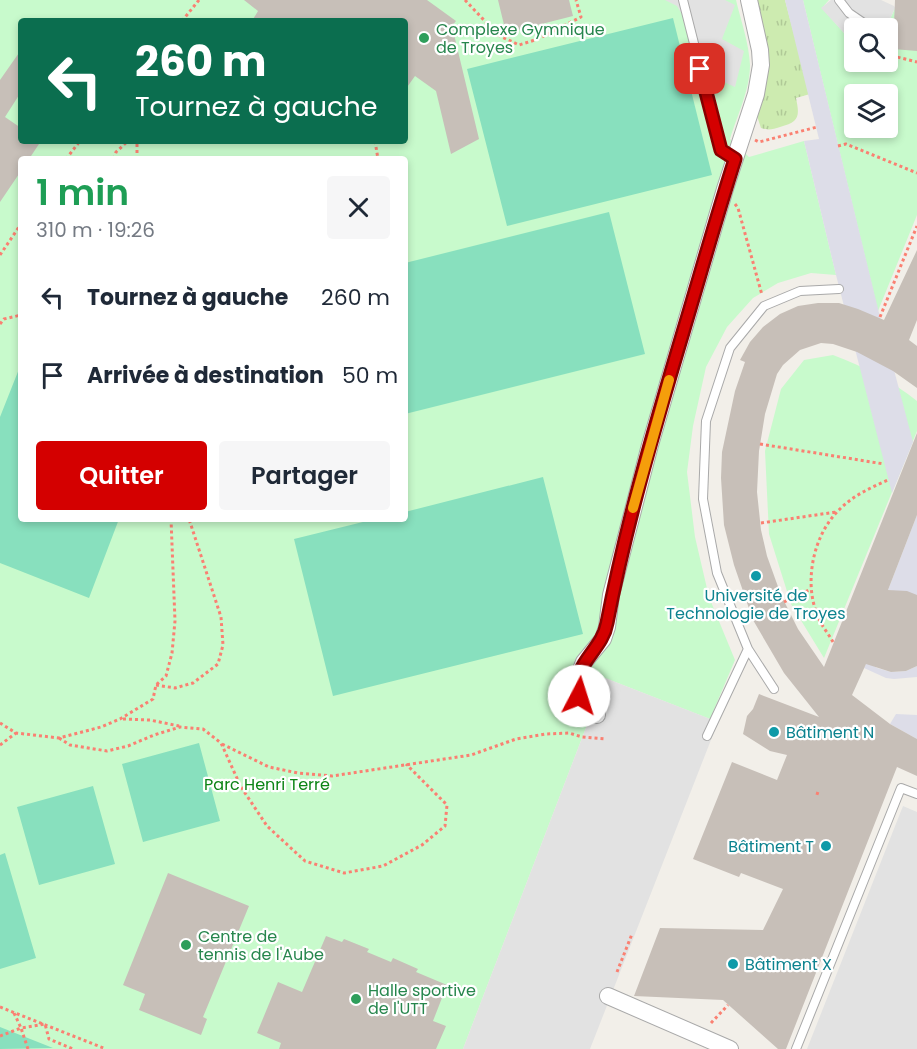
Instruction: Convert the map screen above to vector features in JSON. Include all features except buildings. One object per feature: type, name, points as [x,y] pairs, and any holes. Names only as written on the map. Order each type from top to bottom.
[{"type":"street","points":[[597,715],[579,696],[577,680],[584,662],[603,639],[607,627],[611,595],[645,465],[756,94],[761,64],[760,50],[748,0]]},
{"type":"street","points":[[608,996],[730,1049]]},
{"type":"lane","points":[[682,0],[721,150],[735,159]]},
{"type":"lane","points":[[838,0],[856,18]]},
{"type":"lane","points":[[774,689],[748,649],[717,573],[703,499],[706,421],[730,348],[764,306],[800,291],[839,289]]},
{"type":"lane","points":[[707,736],[748,649]]},
{"type":"lane","points":[[795,1049],[901,788],[917,794]]},
{"type":"path","points":[[184,18],[199,0]]},
{"type":"path","points":[[465,0],[498,35],[519,45],[538,39],[581,17],[576,0]]},
{"type":"path","points":[[898,57],[917,62]]},
{"type":"path","points":[[743,135],[759,142],[817,127]]},
{"type":"path","points":[[68,156],[78,144]]},
{"type":"path","points":[[115,156],[125,144]]},
{"type":"path","points":[[838,146],[846,144],[917,172]]},
{"type":"path","points":[[733,199],[738,208],[764,306]]},
{"type":"path","points":[[880,317],[917,226]]},
{"type":"path","points":[[0,255],[18,228]]},
{"type":"path","points":[[0,324],[4,319],[18,316]]},
{"type":"path","points":[[760,444],[884,464]]},
{"type":"path","points":[[833,642],[817,615],[811,589],[813,558],[824,531],[836,512],[854,497],[888,480]]},
{"type":"path","points":[[760,523],[836,512]]},
{"type":"path","points":[[0,723],[16,733],[59,738],[101,727],[120,719],[153,699],[156,685],[166,676],[172,653],[175,621],[171,522]]},
{"type":"path","points":[[156,685],[175,688],[200,679],[218,664],[223,645],[221,617],[190,522]]},
{"type":"path","points":[[784,602],[811,589]]},
{"type":"path","points":[[120,719],[150,720],[180,727],[203,729],[221,743],[269,767],[298,773],[332,776],[471,754],[486,751],[516,739],[546,734],[569,733],[582,737],[605,739]]},
{"type":"path","points":[[59,738],[70,745],[107,751],[128,746],[180,727]]},
{"type":"path","points":[[0,746],[16,733]]},
{"type":"path","points":[[221,743],[241,787],[267,826],[305,861],[344,873],[383,866],[422,845],[445,826],[447,806],[406,764]]},
{"type":"path","points":[[617,972],[632,934]]},
{"type":"path","points":[[699,1036],[728,1005]]},
{"type":"path","points":[[0,1006],[106,1049]]},
{"type":"path","points":[[13,1012],[28,1049]]},
{"type":"path","points":[[0,1036],[21,1028],[45,1024]]},
{"type":"path","points":[[45,1024],[49,1039],[73,1049]]},
{"type":"green space","name":"Parc Henri Terré","points":[[0,0],[736,0],[750,65],[746,93],[730,139],[749,157],[804,141],[836,275],[811,273],[778,283],[753,298],[727,327],[706,367],[693,426],[687,472],[695,537],[709,597],[735,660],[710,719],[605,678],[463,1049],[0,1049]]},
{"type":"green space","points":[[757,0],[785,0],[810,94],[796,98],[798,114],[794,121],[771,129],[761,128],[757,116],[767,44]]},
{"type":"green space","points":[[803,0],[829,0],[822,8],[844,33],[844,72],[898,72],[898,18],[890,18],[895,8],[917,51],[917,215],[878,311]]},
{"type":"green space","points":[[673,18],[712,175],[507,226],[467,69]]},
{"type":"green space","points":[[609,212],[645,354],[408,413],[408,262]]},
{"type":"green space","points":[[833,355],[877,375],[917,401],[917,431],[824,658],[791,604],[769,534],[765,451],[781,389],[804,360]]},
{"type":"green space","points":[[18,372],[18,522],[118,522],[89,598],[0,563],[0,417]]},
{"type":"green space","points":[[543,477],[583,634],[333,696],[294,539],[363,522],[408,522],[408,511]]},
{"type":"green space","points":[[199,743],[220,821],[143,842],[122,764]]},
{"type":"green space","points":[[93,786],[115,864],[39,885],[17,807]]},
{"type":"green space","points":[[5,853],[36,958],[0,969],[0,855]]},
{"type":"green space","points":[[0,1027],[53,1048],[0,1049]]},
{"type":"shaded area","points":[[665,0],[725,0],[735,5],[722,39],[744,51],[735,87],[697,70],[683,16],[677,6]]},
{"type":"shaded area","points":[[785,0],[803,0],[880,317],[913,442],[892,493],[804,141],[819,139]]},
{"type":"shaded area","points":[[831,0],[881,0],[895,8],[890,18],[844,18],[844,33],[821,8]]},
{"type":"shaded area","points":[[917,515],[917,596],[888,590]]},
{"type":"shaded area","points":[[867,662],[891,672],[906,671],[917,666],[917,677],[886,678],[864,668]]},
{"type":"shaded area","points":[[605,678],[718,722],[590,1049],[463,1049]]},
{"type":"shaded area","points":[[896,714],[917,715],[917,739],[890,724]]},
{"type":"shaded area","points":[[903,806],[917,812],[917,1049],[807,1049]]},
{"type":"slow traffic","points":[[633,508],[669,380]]},
{"type":"place","name":"Complexe Gymnique de Troyes","points":[[424,38]]},
{"type":"place","name":"Université de Technologie de Troyes","points":[[756,576]]},
{"type":"place","name":"Bâtiment N","points":[[774,732]]},
{"type":"place","name":"Bâtiment T","points":[[826,846]]},
{"type":"place","name":"Centre de tennis de l'Aube","points":[[186,945]]},
{"type":"place","name":"Bâtiment X","points":[[733,964]]},
{"type":"place","name":"Halle sportive de l'UTT","points":[[356,999]]},
{"type":"route","points":[[579,696],[577,688],[579,671],[603,639],[607,627],[611,595],[640,481],[735,159],[721,150],[700,69]]}]
